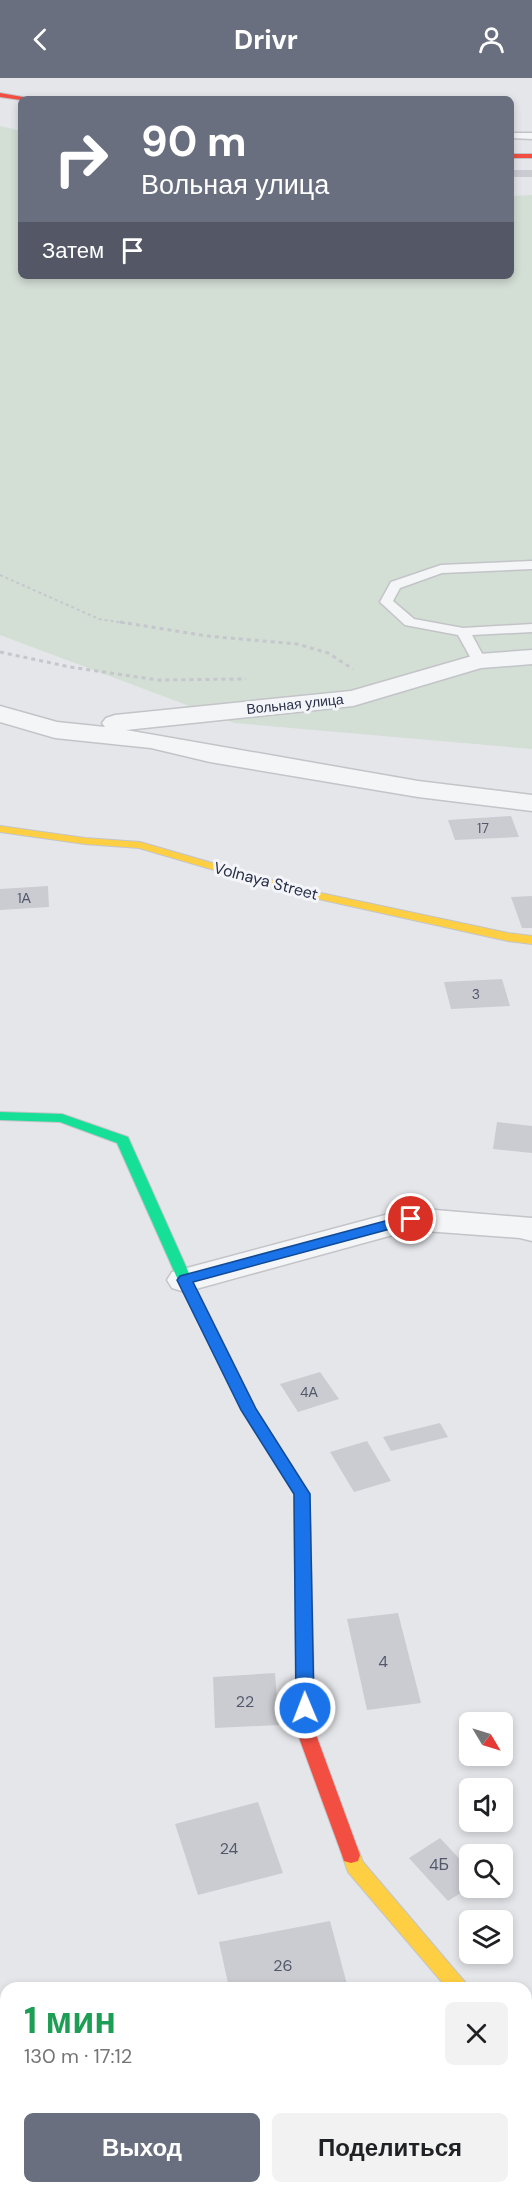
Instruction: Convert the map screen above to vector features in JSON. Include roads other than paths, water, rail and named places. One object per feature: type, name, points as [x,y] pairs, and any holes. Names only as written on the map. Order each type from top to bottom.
[{"type":"main road","points":[[0,95],[18,98]]},
{"type":"main road","points":[[514,156],[532,156]]},
{"type":"main road","name":"Volnaya Street","points":[[0,829],[85,841],[140,845],[300,891],[508,937],[532,940]]},
{"type":"main road","points":[[0,1116],[62,1118],[123,1140],[185,1280],[249,1410],[302,1494],[306,1732],[355,1866],[455,1982]]},
{"type":"street","name":"Вольная улица","points":[[55,730],[353,698],[479,661],[532,657]]},
{"type":"street","points":[[0,714],[55,730],[151,740],[210,754],[417,789],[532,803]]},
{"type":"street","points":[[185,1280],[411,1219],[523,1227],[532,1230]]},
{"type":"lane","points":[[514,136],[532,136]]},
{"type":"lane","points":[[532,565],[441,569],[395,585],[386,602],[410,622],[463,632],[532,628]]},
{"type":"lane","points":[[463,632],[479,661]]}]
